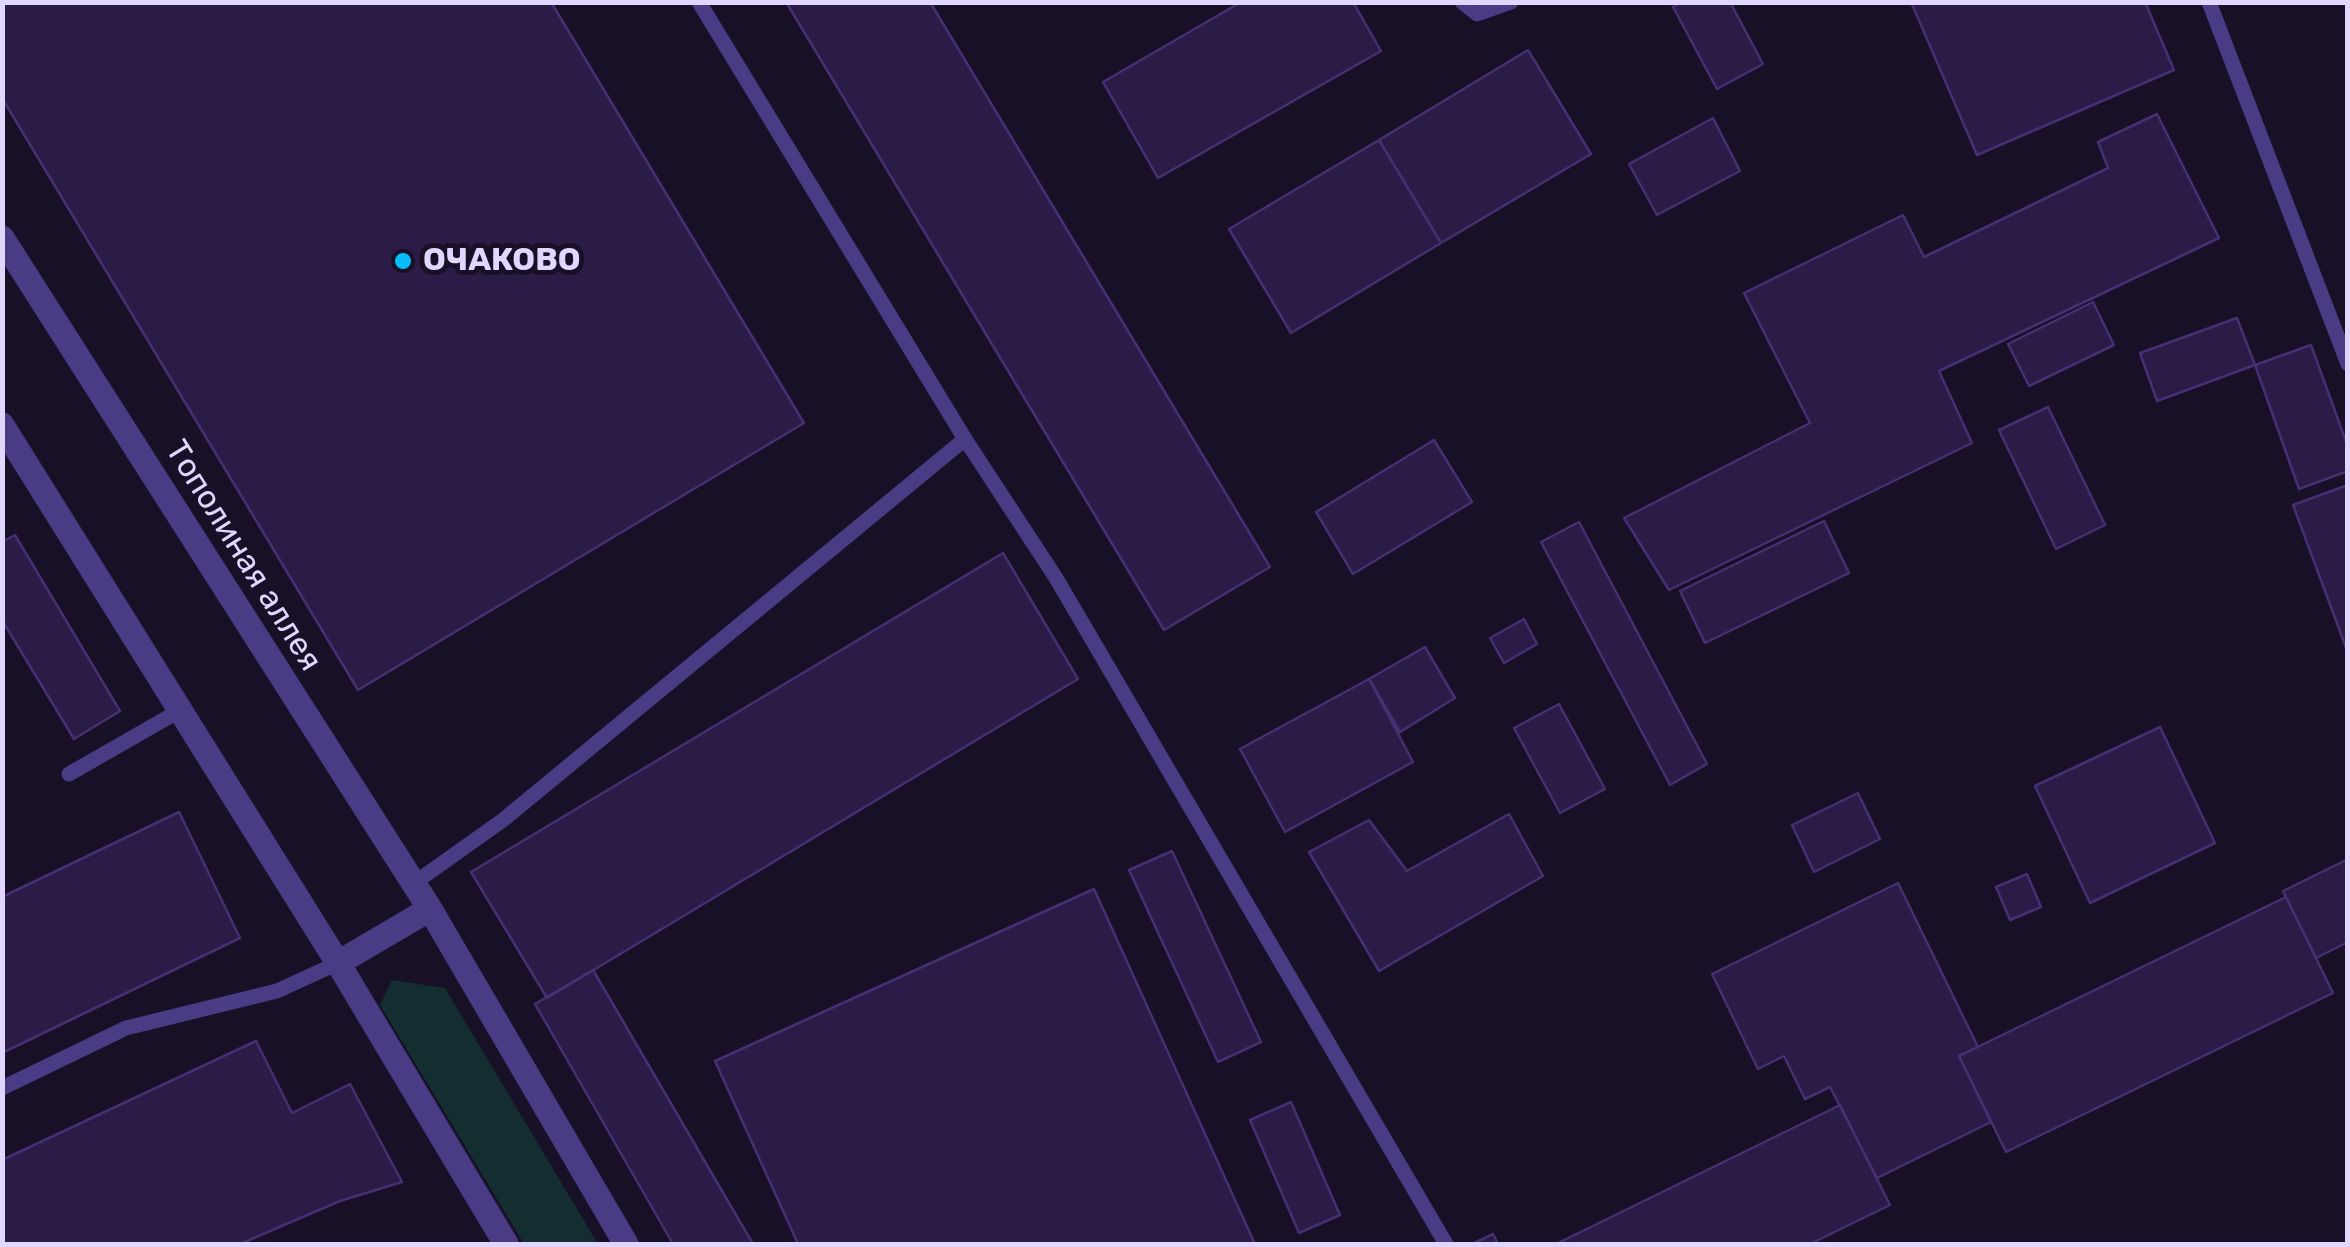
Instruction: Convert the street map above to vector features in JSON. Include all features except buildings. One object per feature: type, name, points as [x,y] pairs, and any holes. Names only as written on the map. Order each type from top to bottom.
[{"type":"street","name":"Тополиная аллея","points":[[2,238],[430,909],[626,1244]]},
{"type":"street","points":[[2,425],[338,963],[506,1244]]},
{"type":"street","points":[[338,963],[430,909]]},
{"type":"lane","points":[[700,2],[965,439],[1056,578],[1446,1244]]},
{"type":"lane","points":[[1462,2],[1477,14],[1511,2]]},
{"type":"lane","points":[[2209,2],[2348,364]]},
{"type":"lane","points":[[414,884],[502,820],[965,439]]},
{"type":"lane","points":[[69,774],[180,711]]},
{"type":"lane","points":[[2,1088],[126,1028],[277,990],[338,963]]},
{"type":"green space","points":[[392,980],[445,988],[598,1244],[524,1244],[380,1005]]},
{"type":"place","name":"ОЧАКОВО","points":[[403,261]]}]
